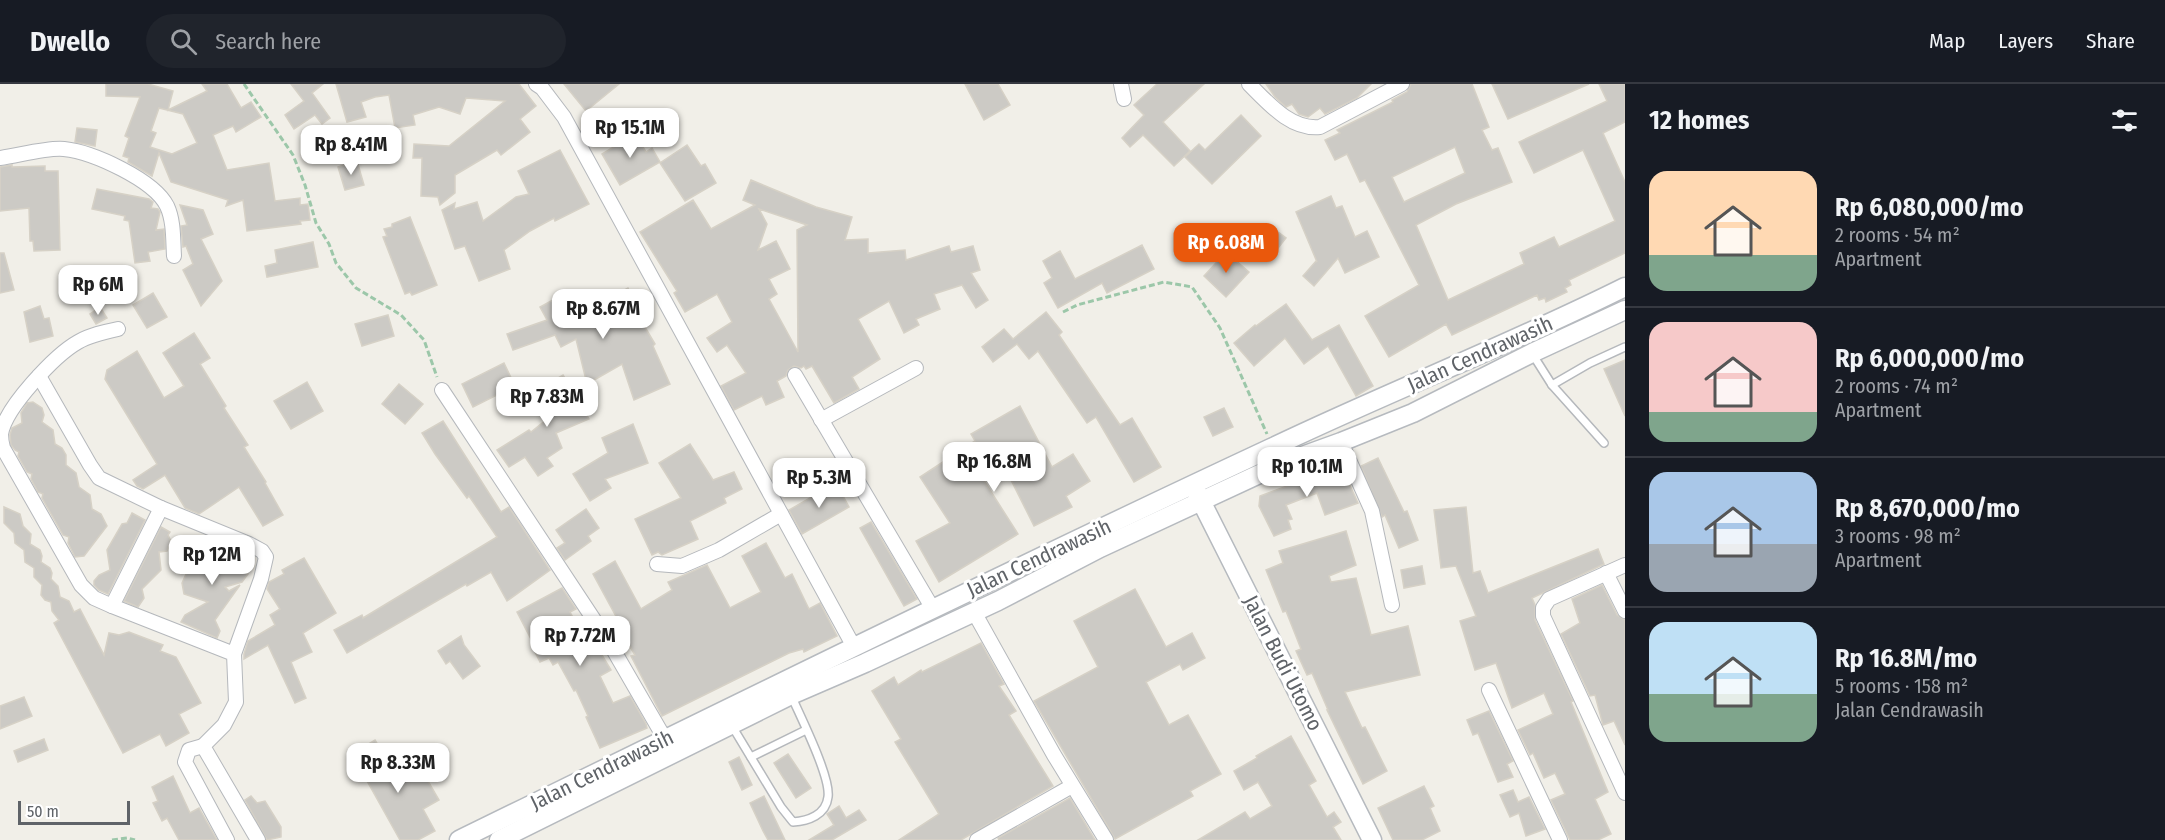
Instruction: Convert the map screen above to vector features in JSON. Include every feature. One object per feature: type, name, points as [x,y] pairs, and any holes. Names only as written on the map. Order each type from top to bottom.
[{"type":"main road","name":"Jalan Cendrawasih","points":[[499,840],[854,647],[1272,447],[1524,336],[1625,286]]},
{"type":"main road","points":[[1600,299],[1607,319]]},
{"type":"main road","name":"Jalan Cendrawasih","points":[[459,840],[665,739],[791,695],[974,612],[1100,548],[1282,463],[1341,442],[1413,412],[1625,310]]},
{"type":"main road","name":"Jalan Budi Utomo","points":[[1194,485],[1372,840]]},
{"type":"street","points":[[536,84],[542,88],[564,117],[854,647]]},
{"type":"street","points":[[1120,84],[1124,99]]},
{"type":"street","points":[[1249,84],[1282,115],[1302,128],[1320,127],[1402,84]]},
{"type":"street","points":[[0,159],[62,149],[88,154],[111,163],[157,191],[167,206],[171,219],[174,256]]},
{"type":"street","points":[[118,329],[77,342],[54,361],[39,376],[8,419],[1,435],[1,441],[81,585],[94,597],[234,654]]},
{"type":"street","points":[[821,420],[916,368]]},
{"type":"street","points":[[795,375],[933,609]]},
{"type":"street","points":[[39,376],[99,478],[161,508],[249,544],[264,554],[265,565],[261,579],[234,654],[237,682],[236,702],[224,725],[202,746],[189,750],[185,762],[227,840]]},
{"type":"street","points":[[442,390],[610,644],[665,739]]},
{"type":"street","points":[[1341,442],[1372,511],[1392,605]]},
{"type":"street","points":[[112,606],[161,508]]},
{"type":"street","points":[[657,564],[682,566],[720,550],[781,514]]},
{"type":"street","points":[[1625,565],[1549,599],[1543,608],[1543,616],[1625,793]]},
{"type":"street","points":[[1606,573],[1625,611]]},
{"type":"street","points":[[974,612],[1072,786],[1106,840]]},
{"type":"street","points":[[1489,690],[1560,840]]},
{"type":"street","points":[[202,746],[258,840]]},
{"type":"street","points":[[977,840],[993,836],[1072,786]]},
{"type":"lane","points":[[1552,385],[1625,347]]},
{"type":"lane","points":[[1532,353],[1552,385],[1604,443]]},
{"type":"lane","points":[[728,717],[781,807],[793,822],[808,821],[820,812],[828,798],[826,777],[791,695]]},
{"type":"lane","points":[[751,757],[806,730]]},
{"type":"path","points":[[244,84],[293,155],[305,185],[315,223],[329,244],[336,263],[356,288],[401,315],[424,340],[442,390]]},
{"type":"path","points":[[1064,312],[1077,305],[1164,282],[1192,287],[1220,328],[1272,447]]},
{"type":"path","points":[[112,840],[127,838],[135,840]]},
{"type":"building","points":[[106,84],[148,84],[173,91],[168,110],[207,91],[202,84],[227,84],[241,108],[251,102],[261,117],[236,132],[233,126],[213,135],[227,170],[269,163],[275,201],[300,198],[300,205],[308,204],[310,220],[300,221],[301,224],[247,231],[243,200],[226,206],[228,200],[171,182],[159,153],[152,176],[128,162],[129,158],[123,156],[129,138],[125,136],[140,97],[106,96]],"holes":[[[159,108],[183,114],[197,143],[172,154],[150,147],[156,133],[151,131]]]},
{"type":"building","points":[[291,84],[323,84],[312,93],[330,118],[322,124],[315,115],[294,129],[285,115],[304,101]]},
{"type":"building","points":[[336,84],[519,84],[536,106],[520,119],[530,132],[501,155],[497,150],[455,175],[455,193],[440,205],[438,197],[421,196],[422,158],[413,158],[414,144],[449,146],[505,101],[466,98],[460,114],[439,107],[413,115],[415,125],[395,128],[389,95],[361,102],[366,117],[347,122]]},
{"type":"building","points":[[564,84],[619,84],[586,111]]},
{"type":"building","points":[[965,84],[998,84],[1010,105],[984,120]]},
{"type":"building","points":[[1157,84],[1204,84],[1163,122],[1190,151],[1174,166],[1143,135],[1130,147],[1122,138],[1144,115],[1134,105]]},
{"type":"building","points":[[1266,84],[1371,84],[1357,98],[1325,114],[1320,108],[1308,117],[1299,114],[1292,104],[1286,107]]},
{"type":"building","points":[[1411,84],[1472,84],[1489,127],[1482,130],[1492,150],[1498,148],[1512,182],[1456,204],[1416,225],[1448,300],[1524,264],[1520,253],[1554,237],[1559,247],[1615,221],[1583,150],[1534,173],[1519,142],[1607,101],[1599,84],[1625,84],[1625,122],[1603,133],[1625,182],[1625,253],[1569,280],[1571,285],[1565,288],[1567,292],[1546,302],[1545,298],[1539,300],[1537,295],[1452,335],[1446,324],[1389,357],[1365,316],[1419,285],[1365,180],[1360,182],[1347,154],[1335,160],[1325,140],[1340,133],[1337,130],[1393,102],[1392,100],[1407,92]],"holes":[[[1455,147],[1465,173],[1404,202],[1392,177]]]},
{"type":"building","points":[[1492,84],[1589,84],[1508,119]]},
{"type":"building","points":[[1241,115],[1261,136],[1212,184],[1185,157],[1199,144],[1205,150]]},
{"type":"building","points":[[77,128],[97,130],[95,146],[75,142]]},
{"type":"building","points":[[635,134],[646,152],[652,148],[660,162],[620,185],[602,154]]},
{"type":"building","points":[[687,145],[701,166],[705,164],[716,183],[685,201],[660,163]]},
{"type":"building","points":[[560,150],[589,204],[555,221],[554,218],[530,231],[504,250],[510,269],[479,281],[465,246],[455,249],[442,210],[455,203],[454,209],[477,202],[483,221],[516,197],[529,194],[518,171]]},
{"type":"building","points":[[357,161],[364,185],[345,190],[338,167]]},
{"type":"building","points":[[12,165],[12,167],[45,166],[45,171],[58,171],[60,250],[34,251],[33,241],[30,241],[29,208],[0,211],[0,167]]},
{"type":"building","points":[[751,180],[816,207],[852,217],[845,240],[868,239],[868,253],[905,250],[906,260],[949,246],[951,252],[973,246],[980,270],[971,273],[988,300],[976,308],[962,285],[934,294],[940,309],[916,319],[919,325],[904,333],[889,301],[858,319],[880,359],[852,377],[859,389],[834,403],[812,366],[806,369],[804,366],[801,368],[794,366],[788,370],[786,376],[777,381],[784,397],[766,405],[762,396],[734,410],[721,386],[746,373],[727,345],[717,352],[707,338],[732,322],[717,294],[685,312],[674,293],[677,291],[640,232],[693,200],[711,229],[755,205],[743,200]],"holes":[[[759,209],[807,225],[797,230],[798,352],[769,299],[777,294],[769,279],[790,269],[776,241],[758,250],[767,224]]]},
{"type":"building","points":[[97,189],[149,199],[153,202],[151,208],[158,209],[160,212],[156,230],[164,229],[165,249],[148,252],[150,261],[135,263],[129,221],[124,220],[125,216],[92,209]]},
{"type":"building","points":[[1331,196],[1336,208],[1342,206],[1355,237],[1367,231],[1379,257],[1345,273],[1338,258],[1314,286],[1303,276],[1317,262],[1296,212]]},
{"type":"building","points":[[180,205],[203,210],[213,234],[201,239],[222,281],[201,306],[183,270],[193,264],[186,246],[183,247],[181,226],[187,225]]},
{"type":"building","points":[[410,217],[437,285],[412,295],[410,292],[405,294],[383,237],[387,236],[384,229]]},
{"type":"building","points":[[1270,226],[1286,238],[1271,257],[1255,245]]},
{"type":"building","points":[[313,242],[318,267],[267,277],[265,266],[277,263],[275,250]]},
{"type":"building","points":[[1142,245],[1154,269],[1107,293],[1102,283],[1058,308],[1044,283],[1052,278],[1043,261],[1060,251],[1075,279]]},
{"type":"building","points":[[1226,252],[1249,272],[1226,297],[1204,276]]},
{"type":"building","points":[[0,253],[4,253],[14,290],[0,293]]},
{"type":"building","points":[[628,288],[637,305],[633,307],[655,344],[653,346],[670,384],[634,400],[622,364],[587,384],[576,339],[561,347],[555,335],[513,350],[507,334],[547,320],[540,307],[560,296],[571,316],[602,298],[604,301]]},
{"type":"building","points":[[153,293],[167,317],[147,328],[133,305]]},
{"type":"building","points":[[1286,304],[1312,340],[1339,325],[1373,386],[1356,396],[1328,346],[1304,364],[1285,338],[1254,366],[1234,343],[1255,325]]},
{"type":"building","points":[[40,306],[44,319],[49,318],[53,336],[30,342],[24,312]]},
{"type":"building","points":[[100,307],[107,318],[96,324],[90,314]]},
{"type":"building","points":[[1046,312],[1062,332],[1059,335],[1120,425],[1132,418],[1161,467],[1134,482],[1096,417],[1087,423],[1038,351],[1029,359],[1017,344],[993,362],[982,347],[1004,329],[1013,339]]},
{"type":"building","points":[[388,315],[394,336],[362,346],[355,324]]},
{"type":"building","points":[[194,333],[210,358],[200,364],[248,445],[244,447],[283,515],[263,526],[239,487],[199,514],[185,508],[165,475],[143,489],[133,480],[157,464],[105,379],[107,370],[137,351],[164,398],[184,386],[163,353]]},
{"type":"building","points":[[1625,360],[1625,416],[1604,369]]},
{"type":"building","points":[[504,363],[515,386],[473,407],[462,384]]},
{"type":"building","points":[[563,375],[589,419],[556,433],[562,448],[547,458],[553,466],[538,476],[525,457],[509,467],[497,450],[529,430],[531,432],[552,415],[538,390]]},
{"type":"building","points":[[307,382],[323,411],[291,429],[274,401]]},
{"type":"building","points":[[399,384],[423,404],[405,424],[382,404]]},
{"type":"building","points":[[33,402],[42,408],[44,415],[42,422],[53,430],[55,444],[62,448],[66,455],[66,465],[76,473],[79,487],[90,495],[92,509],[101,514],[107,526],[84,556],[75,557],[68,543],[69,537],[63,535],[42,498],[43,494],[38,492],[31,479],[32,474],[27,472],[18,456],[19,452],[11,445],[12,428],[22,423],[21,413],[27,403]]},
{"type":"building","points":[[1020,406],[1052,467],[1073,454],[1090,481],[1066,496],[1072,507],[1034,526],[999,456],[976,468],[1018,534],[939,582],[916,541],[950,523],[920,477],[975,441],[971,434]]},
{"type":"building","points":[[1224,408],[1233,427],[1213,436],[1204,417]]},
{"type":"building","points":[[443,421],[501,512],[509,507],[550,570],[507,601],[491,572],[347,653],[334,630],[362,615],[363,618],[497,537],[422,433]]},
{"type":"building","points":[[633,424],[648,463],[605,479],[611,488],[590,501],[573,474],[608,453],[602,438]]},
{"type":"building","points":[[690,444],[713,480],[734,472],[742,489],[724,498],[726,503],[690,521],[698,539],[662,555],[658,552],[652,555],[635,519],[681,498],[659,463]]},
{"type":"building","points":[[1378,458],[1404,512],[1407,511],[1418,540],[1399,548],[1385,515],[1382,517],[1361,466]]},
{"type":"building","points":[[1341,466],[1358,503],[1325,515],[1317,493],[1286,505],[1292,519],[1288,520],[1291,529],[1274,536],[1259,506],[1260,496]]},
{"type":"building","points":[[836,483],[849,507],[802,534],[789,510]]},
{"type":"building","points":[[4,507],[20,514],[23,526],[31,534],[30,544],[40,550],[41,562],[50,568],[51,579],[58,586],[60,597],[69,601],[74,612],[80,609],[104,655],[109,633],[119,635],[129,632],[163,645],[160,651],[176,657],[201,703],[179,714],[189,733],[166,746],[160,734],[123,753],[54,623],[59,620],[52,611],[51,602],[45,600],[41,595],[42,585],[34,577],[34,568],[25,562],[24,550],[15,543],[14,533],[4,523]]},
{"type":"building","points":[[1466,507],[1473,573],[1480,571],[1488,593],[1598,549],[1604,564],[1532,598],[1535,605],[1535,620],[1573,701],[1571,702],[1608,792],[1595,799],[1611,834],[1598,840],[1570,840],[1551,800],[1565,794],[1555,773],[1544,778],[1533,753],[1530,755],[1518,730],[1553,714],[1544,693],[1512,708],[1496,663],[1475,670],[1460,621],[1476,616],[1456,566],[1441,568],[1434,510]]},
{"type":"building","points":[[586,509],[599,528],[588,536],[591,541],[565,560],[557,548],[565,543],[556,530]]},
{"type":"building","points":[[132,513],[145,520],[108,594],[99,590],[94,585],[94,581],[99,575],[110,570],[107,550],[122,524],[127,523]]},
{"type":"building","points":[[871,522],[917,599],[904,606],[860,528]]},
{"type":"building","points":[[161,527],[170,532],[168,535],[171,541],[167,551],[159,552],[161,570],[142,589],[144,598],[138,607],[124,601]]},
{"type":"building","points":[[1346,531],[1356,565],[1329,576],[1331,582],[1356,578],[1371,635],[1408,626],[1420,675],[1345,692],[1362,728],[1365,727],[1387,771],[1363,784],[1327,710],[1312,673],[1307,675],[1296,651],[1301,649],[1266,570],[1283,563],[1279,551]]},
{"type":"building","points":[[205,543],[244,556],[239,568],[248,574],[242,582],[225,587],[229,591],[240,585],[215,620],[220,631],[217,638],[181,622],[185,615],[208,602],[184,594],[182,583],[187,572],[202,570],[191,559],[196,550],[201,550]]},
{"type":"building","points":[[766,543],[785,578],[792,574],[809,609],[820,603],[837,636],[804,652],[803,649],[789,653],[662,716],[631,656],[635,655],[616,624],[619,622],[593,574],[615,561],[641,609],[672,590],[668,582],[707,565],[730,608],[761,592],[742,556]]},
{"type":"building","points":[[304,558],[336,613],[303,633],[312,652],[291,662],[306,698],[295,703],[268,645],[244,659],[244,654],[248,641],[275,625],[270,615],[280,609],[267,589],[269,582],[284,574],[282,570]]},
{"type":"building","points":[[1422,566],[1425,584],[1404,588],[1401,570]]},
{"type":"building","points":[[1602,585],[1617,615],[1625,620],[1625,745],[1614,721],[1603,725],[1595,695],[1590,696],[1561,634],[1580,623],[1572,599]]},
{"type":"building","points":[[562,588],[576,609],[570,612],[593,654],[599,650],[611,670],[600,676],[613,703],[630,696],[647,728],[600,748],[576,690],[574,691],[558,662],[553,665],[549,658],[540,662],[517,612]]},
{"type":"building","points":[[1135,589],[1166,647],[1192,633],[1205,658],[1183,670],[1180,664],[1146,682],[1169,725],[1188,715],[1221,774],[1190,791],[1193,796],[1115,839],[1034,701],[1098,667],[1074,621]]},
{"type":"building","points":[[461,636],[464,645],[480,666],[463,679],[450,661],[446,664],[438,651]]},
{"type":"building","points":[[981,643],[1004,684],[999,686],[1016,711],[1009,715],[1053,786],[961,840],[899,840],[939,814],[895,742],[901,739],[872,691],[894,677],[898,685],[921,670],[922,672]]},
{"type":"building","points":[[24,697],[32,716],[0,729],[0,706]]},
{"type":"building","points":[[1489,711],[1513,761],[1507,764],[1513,777],[1498,782],[1478,733],[1473,735],[1467,720]]},
{"type":"building","points":[[1291,736],[1316,781],[1309,785],[1327,817],[1334,812],[1341,822],[1333,827],[1341,840],[1198,840],[1245,812],[1250,819],[1272,806],[1258,782],[1244,790],[1234,771]]},
{"type":"building","points":[[44,739],[48,750],[18,762],[14,751]]},
{"type":"building","points":[[375,740],[400,782],[421,769],[439,800],[423,809],[435,831],[418,840],[400,840],[352,754]]},
{"type":"building","points":[[788,754],[811,788],[796,798],[774,763]]},
{"type":"building","points":[[739,757],[752,785],[742,790],[729,762]]},
{"type":"building","points":[[173,776],[190,813],[199,808],[217,840],[179,840],[167,818],[162,821],[153,803],[158,801],[152,787]]},
{"type":"building","points":[[1424,786],[1434,806],[1430,808],[1440,831],[1422,840],[1393,840],[1378,808]]},
{"type":"building","points":[[1513,790],[1518,802],[1529,797],[1545,829],[1526,836],[1519,813],[1510,817],[1500,795]]},
{"type":"building","points":[[251,796],[257,803],[265,801],[281,827],[281,837],[267,840],[245,800]]},
{"type":"building","points":[[764,796],[785,840],[768,840],[763,831],[750,803]]},
{"type":"building","points":[[1070,798],[1095,840],[999,840],[998,838]]},
{"type":"building","points":[[839,806],[846,818],[859,810],[866,820],[832,840],[809,840],[834,825],[827,814]]}]
